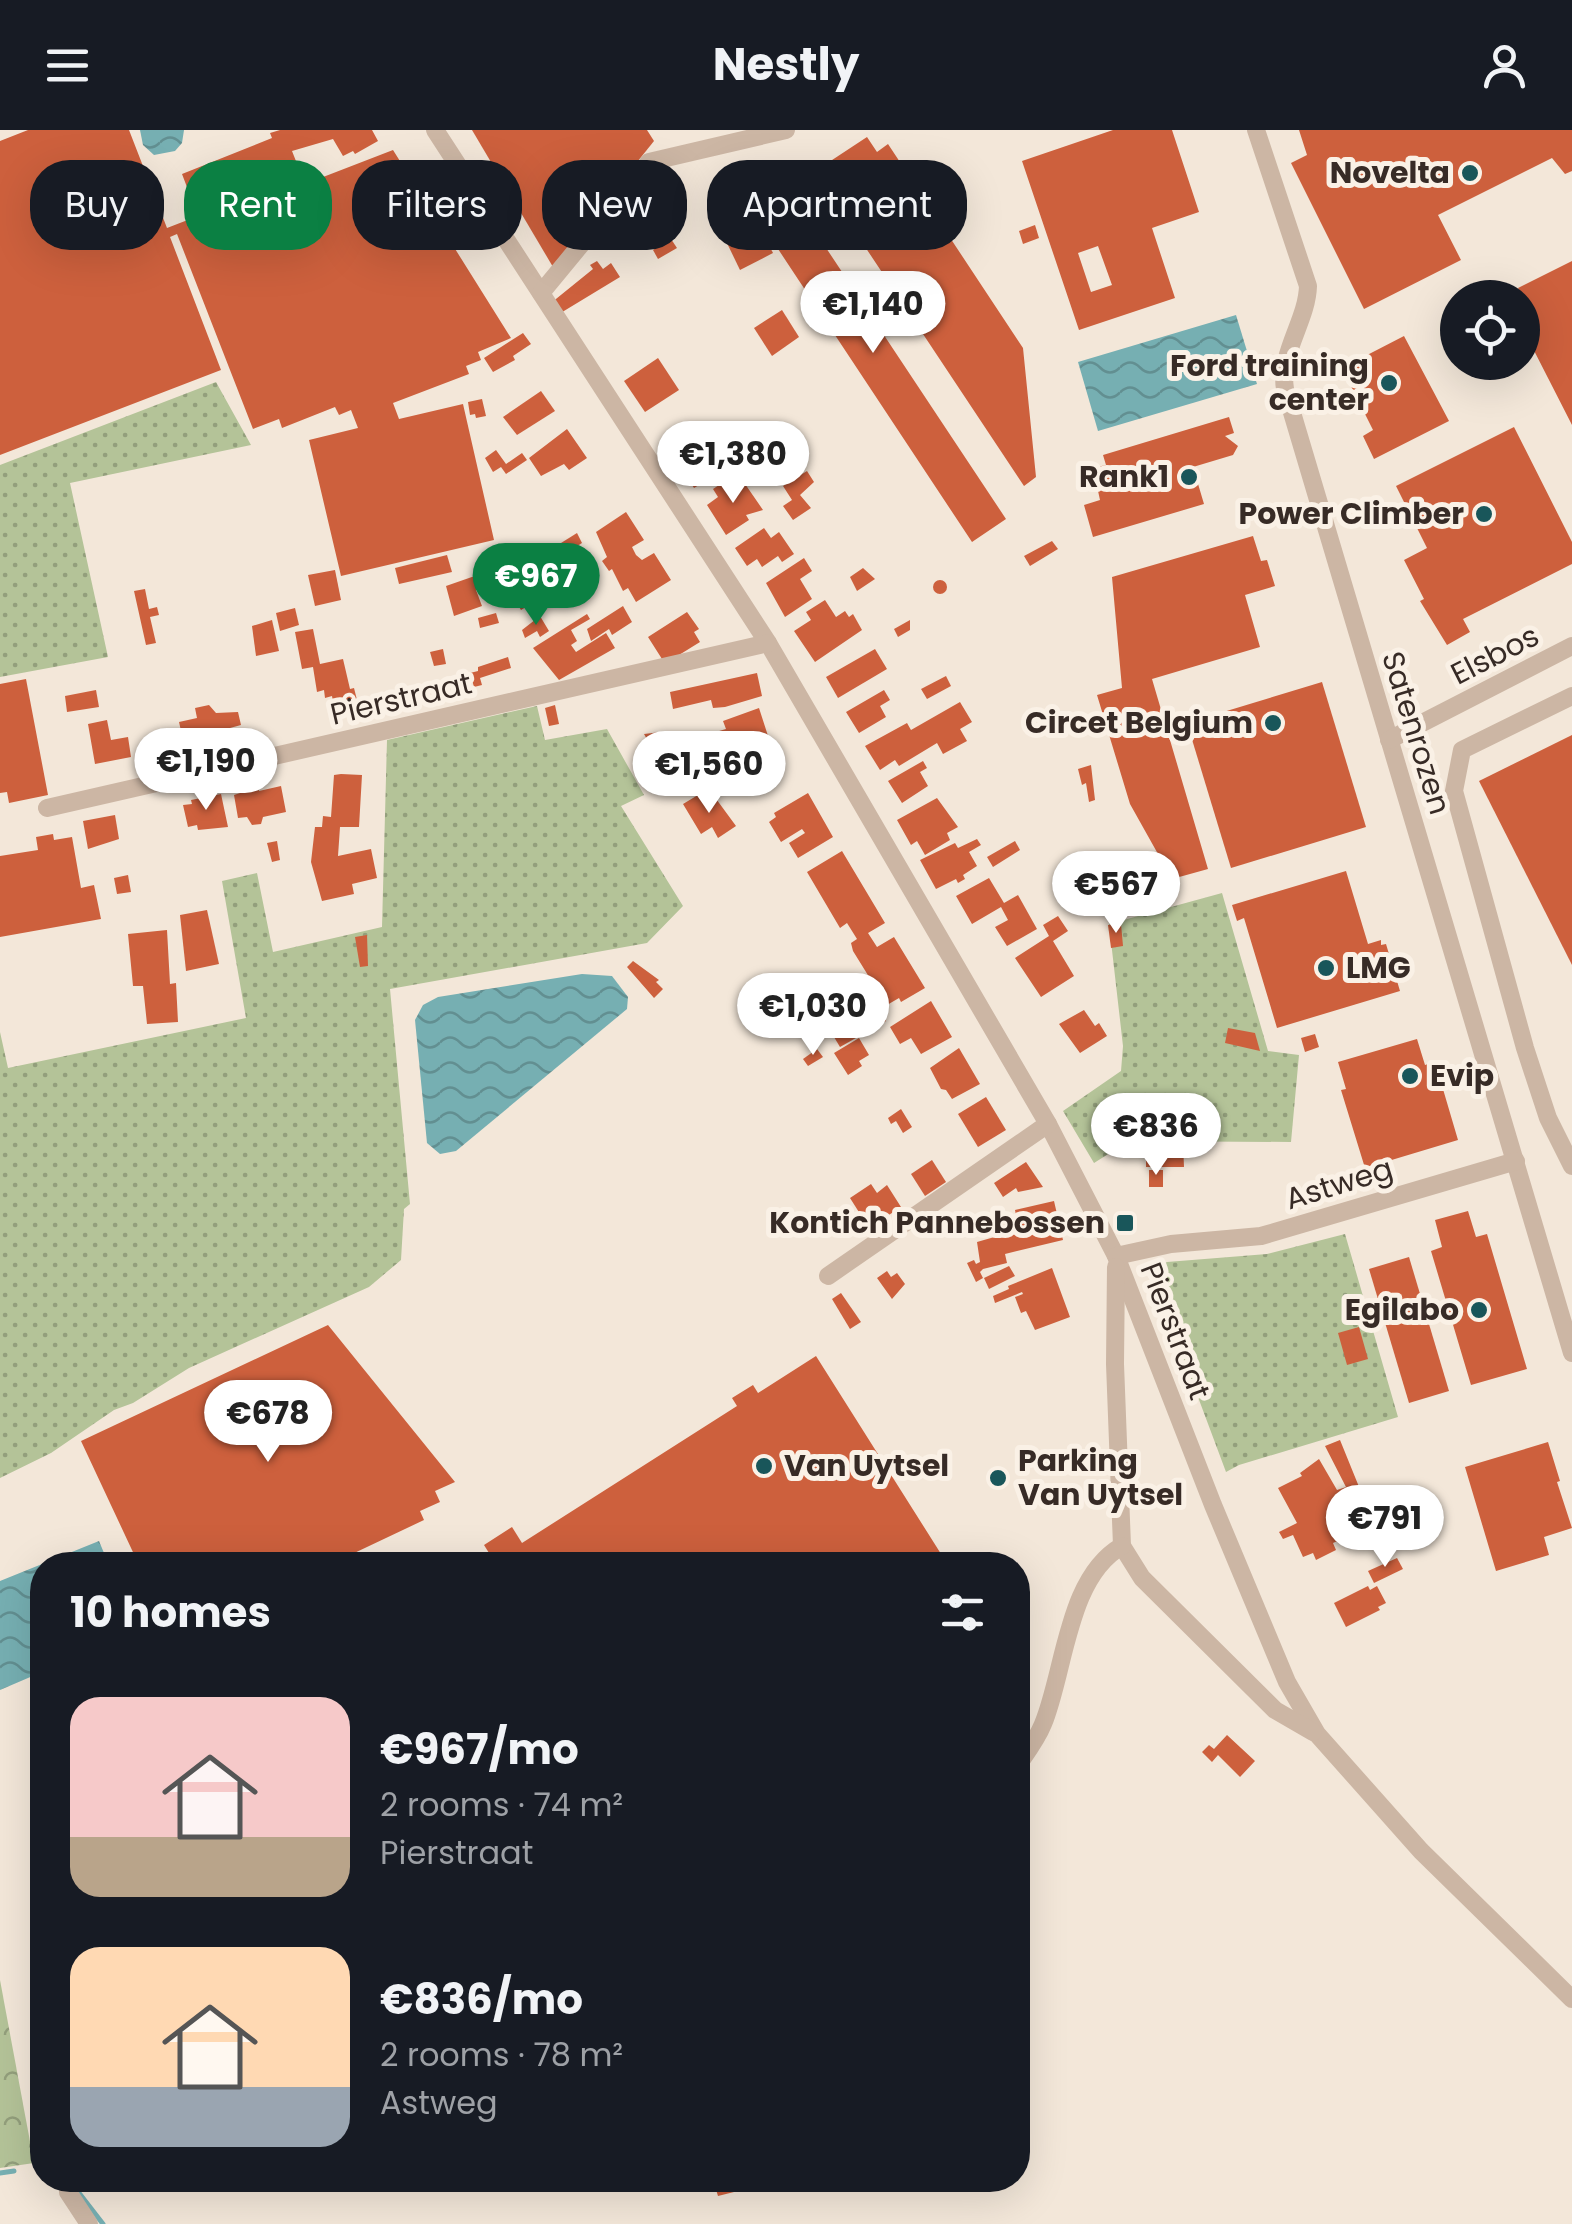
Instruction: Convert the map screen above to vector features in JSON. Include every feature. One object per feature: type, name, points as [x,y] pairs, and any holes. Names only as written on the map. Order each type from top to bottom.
[{"type":"street","name":"Pierstraat","points":[[435,130],[768,643],[1048,1124],[1116,1256],[1213,1505],[1288,1682],[1317,1734],[1421,1851],[1572,1999]]},
{"type":"street","points":[[541,293],[649,162],[786,130]]},
{"type":"street","name":"Satenrozen","points":[[1256,130],[1308,286],[1285,364],[1285,388],[1572,1353]]},
{"type":"street","name":"Pierstraat","points":[[47,808],[768,643]]},
{"type":"street","name":"Elsbos","points":[[1389,740],[1572,646]]},
{"type":"street","points":[[1572,696],[1462,750],[1454,791],[1531,1065],[1548,1118],[1572,1166]]},
{"type":"street","points":[[828,1276],[1048,1124]]},
{"type":"street","name":"Astweg","points":[[1116,1256],[1170,1244],[1261,1236],[1516,1160]]},
{"type":"street","points":[[1116,1256],[1115,1364],[1122,1546],[1142,1578],[1275,1710],[1317,1734]]},
{"type":"street","points":[[1030,1746],[1042,1728],[1068,1635],[1094,1570],[1122,1546]]},
{"type":"street","points":[[68,2192],[90,2224]]},
{"type":"green space","points":[[216,382],[251,445],[70,483],[108,657],[0,677],[0,465]]},
{"type":"green space","points":[[537,706],[545,740],[607,729],[644,795],[621,806],[683,906],[647,943],[390,989],[410,1204],[404,1209],[401,1260],[369,1287],[189,1368],[133,1403],[114,1410],[51,1453],[0,1478],[0,1032],[8,1068],[246,1018],[222,881],[257,873],[273,952],[382,927],[387,740]]},
{"type":"green space","points":[[1222,893],[1268,1051],[1299,1055],[1291,1142],[1129,1141],[1094,1163],[1063,1111],[1121,1071],[1123,1046],[1109,924]]},
{"type":"green space","points":[[1345,1234],[1398,1417],[1226,1472],[1152,1274],[1154,1268],[1167,1262],[1267,1254]]},
{"type":"green space","points":[[0,1980],[30,2141],[30,2164],[0,2168]]},
{"type":"water","points":[[140,130],[184,130],[182,143],[175,151],[154,155],[143,145]]},
{"type":"water","points":[[1236,315],[1257,384],[1098,431],[1078,362]]},
{"type":"water","points":[[582,974],[612,976],[628,997],[627,1009],[456,1151],[440,1154],[427,1143],[415,1020],[423,1005],[438,997]]},
{"type":"water","points":[[99,1541],[104,1552],[72,1552]]},
{"type":"water","points":[[30,1569],[30,1677],[0,1690],[0,1581]]},
{"type":"building","points":[[28,130],[129,130],[141,160],[30,160],[30,250],[164,250],[164,220],[167,228],[184,221],[184,250],[332,250],[332,174],[352,166],[352,250],[456,250],[511,338],[478,352],[481,360],[466,366],[469,374],[393,403],[399,419],[463,404],[494,540],[341,576],[309,440],[358,428],[351,410],[339,415],[335,407],[282,428],[279,419],[253,429],[177,234],[170,237],[221,370],[0,455],[0,141]]},
{"type":"building","points":[[280,130],[372,130],[378,141],[343,156],[333,139],[292,151],[296,160],[217,160],[272,138],[270,133]]},
{"type":"building","points":[[472,130],[647,130],[654,141],[639,160],[542,160],[542,248],[522,215],[522,160],[490,160]]},
{"type":"building","points":[[1113,130],[1172,130],[1199,212],[1152,228],[1175,298],[1079,330],[1022,161]],"holes":[[[1098,246],[1112,285],[1091,292],[1078,253]]]},
{"type":"building","points":[[1299,130],[1572,130],[1572,171],[1565,174],[1552,158],[1438,215],[1461,260],[1364,309],[1291,163],[1307,155]]},
{"type":"building","points":[[867,137],[877,152],[888,144],[899,160],[832,160]]},
{"type":"building","points":[[393,150],[399,160],[367,160]]},
{"type":"building","points":[[1035,225],[1039,238],[1023,244],[1019,231]]},
{"type":"building","points":[[543,250],[567,250],[553,267]]},
{"type":"building","points":[[653,250],[674,250],[658,259]]},
{"type":"building","points":[[730,250],[771,250],[773,253],[740,270]]},
{"type":"building","points":[[779,250],[827,250],[1006,519],[972,542]]},
{"type":"building","points":[[867,250],[958,250],[1023,348],[1036,477],[1024,486]]},
{"type":"building","points":[[597,261],[603,269],[611,263],[620,277],[559,314],[551,303],[593,269],[590,265]]},
{"type":"building","points":[[1572,261],[1572,425],[1540,362],[1540,280],[1534,280]]},
{"type":"building","points":[[782,310],[799,337],[772,356],[754,328]]},
{"type":"building","points":[[523,333],[531,344],[513,356],[515,360],[493,372],[484,358]]},
{"type":"building","name":"Ford training center","points":[[1404,336],[1449,421],[1374,459],[1363,436],[1373,430],[1342,368]]},
{"type":"building","points":[[658,358],[679,390],[645,412],[624,381]]},
{"type":"building","points":[[541,391],[555,411],[517,435],[503,417]]},
{"type":"building","points":[[482,399],[486,416],[470,415],[468,402]]},
{"type":"building","points":[[1229,417],[1234,433],[1225,436],[1238,446],[1233,455],[1193,467],[1204,504],[1093,537],[1084,505],[1100,500],[1093,468],[1106,465],[1103,455]]},
{"type":"building","name":"Power Climber","points":[[1514,427],[1572,542],[1572,564],[1463,619],[1470,632],[1447,645],[1420,601],[1424,599],[1404,560],[1427,548],[1396,486]]},
{"type":"building","points":[[567,429],[587,458],[569,470],[564,464],[541,476],[529,458]]},
{"type":"building","points":[[744,441],[752,453],[694,488],[687,477]]},
{"type":"building","points":[[496,450],[506,464],[522,453],[527,460],[506,474],[501,467],[493,472],[485,458]]},
{"type":"building","points":[[807,471],[814,482],[800,495],[811,508],[793,520],[783,506],[792,500],[783,486]]},
{"type":"building","points":[[728,479],[734,487],[743,481],[763,510],[746,515],[749,520],[726,535],[707,505],[718,497],[713,489]]},
{"type":"building","points":[[626,512],[644,540],[632,547],[636,555],[642,560],[654,553],[671,580],[636,602],[602,561],[607,557],[596,532]]},
{"type":"building","points":[[764,528],[771,538],[779,532],[794,554],[782,562],[778,556],[762,567],[757,559],[747,566],[735,548]]},
{"type":"building","points":[[577,533],[582,543],[560,557],[553,548]]},
{"type":"building","points":[[1253,536],[1261,561],[1267,560],[1275,586],[1245,595],[1260,647],[1152,679],[1208,869],[1172,879],[1130,804],[1097,695],[1122,688],[1112,577]]},
{"type":"building","points":[[1052,541],[1058,549],[1030,566],[1024,556]]},
{"type":"building","points":[[447,555],[452,572],[399,584],[395,568]]},
{"type":"building","points":[[804,558],[812,571],[800,579],[812,599],[785,617],[766,583]]},
{"type":"building","points":[[863,568],[875,579],[857,591],[850,577]]},
{"type":"building","points":[[517,569],[521,579],[513,582],[517,596],[512,598],[508,572]]},
{"type":"building","points":[[335,570],[341,600],[315,606],[308,575]]},
{"type":"building","points":[[492,570],[496,583],[476,590],[482,606],[454,616],[446,586]]},
{"type":"building","points":[[940,580],[947,587],[940,594],[933,587]]},
{"type":"building","points":[[145,589],[149,609],[157,607],[159,615],[150,617],[156,643],[146,645],[134,591]]},
{"type":"building","points":[[528,592],[534,602],[521,610],[515,600]]},
{"type":"building","points":[[825,600],[836,617],[845,611],[849,617],[853,614],[862,630],[815,662],[794,631],[811,620],[806,612]]},
{"type":"building","points":[[623,606],[632,622],[612,635],[609,629],[591,641],[587,629]]},
{"type":"building","points":[[295,608],[299,625],[280,631],[276,613]]},
{"type":"building","points":[[687,612],[699,629],[694,632],[700,642],[679,655],[662,659],[648,637]]},
{"type":"building","points":[[496,613],[499,623],[480,628],[478,618]]},
{"type":"building","points":[[587,614],[590,619],[571,630],[577,641],[571,645],[576,652],[606,633],[615,648],[559,680],[533,648]]},
{"type":"building","points":[[540,616],[549,631],[540,637],[537,631],[525,638],[522,630]]},
{"type":"building","points":[[272,620],[279,651],[256,656],[252,626]]},
{"type":"building","points":[[910,620],[910,630],[898,637],[894,629]]},
{"type":"building","points":[[313,629],[320,664],[343,659],[359,708],[335,713],[332,696],[325,698],[324,690],[317,692],[313,667],[302,669],[295,632]]},
{"type":"building","points":[[443,649],[446,664],[434,666],[430,652]]},
{"type":"building","points":[[875,649],[887,669],[838,698],[826,677]]},
{"type":"building","points":[[508,657],[511,668],[480,678],[482,685],[474,687],[470,673]]},
{"type":"building","points":[[757,673],[762,696],[725,707],[713,708],[711,700],[673,709],[670,692]]},
{"type":"building","points":[[946,676],[951,686],[927,699],[921,689]]},
{"type":"building","points":[[26,679],[48,795],[9,803],[7,792],[0,793],[0,684]]},
{"type":"building","points":[[1322,682],[1366,827],[1231,868],[1187,723]]},
{"type":"building","points":[[96,690],[99,707],[67,712],[65,696]]},
{"type":"building","points":[[884,690],[890,700],[880,706],[886,717],[859,733],[846,712]]},
{"type":"building","points":[[960,702],[972,722],[960,729],[967,741],[943,754],[937,743],[899,766],[895,760],[880,770],[865,746],[907,723],[911,730]]},
{"type":"building","points":[[209,705],[216,713],[238,712],[241,725],[230,728],[232,737],[184,744],[179,722],[197,718],[195,708]]},
{"type":"building","points":[[555,705],[559,724],[549,726],[545,708]]},
{"type":"building","points":[[759,708],[778,767],[750,775],[737,732],[694,745],[692,739],[726,729],[723,721]]},
{"type":"building","points":[[107,720],[111,740],[128,737],[131,757],[95,764],[88,724]]},
{"type":"building","points":[[661,732],[667,743],[675,740],[679,748],[656,755],[644,734]]},
{"type":"building","points":[[1572,735],[1572,965],[1479,781]]},
{"type":"building","points":[[157,754],[161,770],[151,773],[147,755]]},
{"type":"building","points":[[923,761],[927,768],[920,772],[928,786],[902,803],[888,781]]},
{"type":"building","points":[[1091,765],[1095,800],[1089,802],[1086,783],[1082,785],[1078,769]]},
{"type":"building","points":[[334,775],[362,775],[359,827],[340,827],[338,856],[371,849],[377,878],[352,884],[354,894],[322,901],[311,862],[315,827],[322,827],[323,816],[331,817]]},
{"type":"building","points":[[281,786],[286,812],[263,817],[261,824],[252,825],[247,817],[238,818],[234,795],[258,787],[259,791]]},
{"type":"building","points":[[808,793],[833,837],[798,858],[789,843],[805,833],[802,829],[781,842],[769,822],[776,817],[774,813]]},
{"type":"building","points":[[221,794],[228,827],[188,827],[183,805]]},
{"type":"building","points":[[698,795],[703,803],[714,796],[736,826],[718,838],[712,827],[701,834],[683,804]]},
{"type":"building","points":[[937,798],[958,827],[947,833],[950,840],[925,855],[917,841],[911,845],[897,820]]},
{"type":"building","points":[[115,815],[119,839],[88,849],[83,821]]},
{"type":"building","points":[[53,834],[54,840],[72,837],[81,888],[94,885],[101,919],[0,937],[0,856],[38,850],[36,837]]},
{"type":"building","points":[[977,839],[981,845],[969,852],[977,866],[958,883],[956,879],[936,889],[920,860],[955,843],[958,848]]},
{"type":"building","points":[[277,841],[280,860],[272,862],[267,843]]},
{"type":"building","points":[[1015,841],[1020,850],[993,867],[987,857]]},
{"type":"building","points":[[842,851],[885,923],[868,933],[877,947],[894,937],[925,988],[901,1002],[899,998],[887,1005],[884,1001],[862,1014],[857,1006],[879,993],[853,951],[851,943],[857,939],[847,923],[840,928],[807,872]]},
{"type":"building","name":"LMG","points":[[1346,871],[1368,944],[1381,940],[1381,945],[1386,944],[1400,991],[1277,1028],[1244,918],[1237,921],[1232,905]]},
{"type":"building","points":[[128,875],[131,892],[117,894],[114,878]]},
{"type":"building","points":[[989,878],[1004,903],[1018,895],[1037,929],[1007,946],[995,927],[1008,920],[1001,907],[972,924],[956,896]]},
{"type":"building","points":[[207,910],[219,964],[186,971],[180,915]]},
{"type":"building","points":[[1058,916],[1068,931],[1053,941],[1074,976],[1041,997],[1015,958],[1049,936],[1043,925]]},
{"type":"building","points":[[1121,924],[1123,946],[1111,948],[1108,925]]},
{"type":"building","points":[[167,930],[170,984],[176,983],[178,1022],[147,1024],[143,986],[133,986],[128,934]]},
{"type":"building","points":[[367,935],[368,966],[360,967],[355,937]]},
{"type":"building","points":[[633,961],[659,980],[656,982],[663,989],[654,998],[627,967]]},
{"type":"building","points":[[931,1001],[952,1037],[921,1054],[911,1038],[900,1044],[890,1027]]},
{"type":"building","points":[[1084,1010],[1107,1036],[1080,1053],[1059,1024]]},
{"type":"building","points":[[880,1011],[886,1021],[840,1047],[834,1037]]},
{"type":"building","points":[[1228,1028],[1255,1033],[1260,1051],[1225,1043]]},
{"type":"building","points":[[1315,1034],[1319,1047],[1305,1052],[1301,1038]]},
{"type":"building","points":[[859,1038],[869,1055],[859,1061],[862,1066],[848,1075],[834,1053]]},
{"type":"building","points":[[1417,1039],[1425,1065],[1435,1062],[1458,1140],[1365,1168],[1341,1090],[1346,1089],[1338,1062]]},
{"type":"building","points":[[959,1048],[980,1084],[952,1099],[941,1089],[930,1068]]},
{"type":"building","points":[[817,1049],[823,1057],[808,1066],[803,1059]]},
{"type":"building","points":[[986,1097],[1006,1130],[978,1147],[958,1114]]},
{"type":"building","points":[[901,1109],[912,1127],[903,1133],[896,1121],[891,1124],[888,1118]]},
{"type":"building","points":[[1146,1143],[1183,1143],[1184,1167],[1146,1167]]},
{"type":"building","points":[[932,1160],[946,1182],[925,1196],[911,1174]]},
{"type":"building","points":[[1026,1162],[1043,1187],[1018,1192],[1016,1188],[1003,1197],[994,1183]]},
{"type":"building","points":[[1149,1170],[1163,1170],[1163,1187],[1149,1187]]},
{"type":"building","points":[[871,1184],[877,1193],[887,1185],[901,1207],[869,1228],[850,1198]]},
{"type":"building","points":[[1054,1201],[1063,1240],[1005,1254],[1007,1263],[983,1269],[983,1278],[976,1282],[967,1263],[980,1262],[977,1242],[1019,1230],[1015,1210]]},
{"type":"building","name":"Egilabo","points":[[1468,1211],[1476,1237],[1487,1234],[1527,1369],[1471,1385],[1431,1251],[1442,1247],[1435,1220]]},
{"type":"building","points":[[1409,1257],[1449,1391],[1409,1403],[1369,1269]]},
{"type":"building","points":[[1009,1266],[1015,1276],[989,1289],[984,1278]]},
{"type":"building","points":[[1052,1268],[1070,1317],[1035,1330],[1026,1311],[1021,1313],[1015,1297],[1022,1292],[995,1303],[993,1296],[1009,1289],[1008,1286]]},
{"type":"building","points":[[887,1271],[891,1277],[897,1273],[905,1284],[892,1299],[877,1278]]},
{"type":"building","points":[[841,1293],[861,1322],[850,1329],[832,1299]]},
{"type":"building","points":[[328,1325],[455,1482],[435,1491],[440,1502],[420,1511],[424,1520],[356,1552],[133,1552],[81,1441]]},
{"type":"building","points":[[1359,1327],[1368,1359],[1347,1365],[1338,1333]]},
{"type":"building","name":"Van Uytsel","points":[[816,1356],[940,1552],[488,1552],[484,1545],[512,1527],[522,1543],[737,1406],[732,1398],[753,1385],[758,1393]]},
{"type":"building","points":[[1340,1440],[1368,1509],[1352,1516],[1359,1531],[1333,1543],[1336,1550],[1316,1560],[1313,1553],[1303,1557],[1293,1535],[1283,1539],[1279,1532],[1297,1523],[1278,1488],[1302,1476],[1300,1473],[1319,1459],[1337,1490],[1346,1487],[1325,1446]]},
{"type":"building","points":[[1548,1442],[1572,1528],[1544,1537],[1549,1555],[1496,1571],[1465,1467]]},
{"type":"building","points":[[1397,1558],[1403,1569],[1374,1583],[1368,1571]]},
{"type":"building","points":[[1368,1586],[1370,1590],[1377,1586],[1386,1603],[1346,1627],[1334,1603]]},
{"type":"building","points":[[1227,1735],[1255,1761],[1240,1777],[1218,1755],[1212,1762],[1202,1752],[1209,1745],[1214,1749]]},
{"type":"waterway","points":[[0,2173],[14,2171]]},
{"type":"waterway","points":[[79,2193],[103,2224]]},
{"type":"place","name":"Novelta","points":[[1470,173]]},
{"type":"place","name":"Ford training center","points":[[1389,383]]},
{"type":"place","name":"Rank1","points":[[1189,477]]},
{"type":"place","name":"Power Climber","points":[[1484,514]]},
{"type":"place","name":"Circet Belgium","points":[[1273,723]]},
{"type":"place","name":"LMG","points":[[1326,968]]},
{"type":"place","name":"Evip","points":[[1410,1076]]},
{"type":"place","name":"Kontich Pannebossen","points":[[1125,1223]]},
{"type":"place","name":"Egilabo","points":[[1479,1310]]},
{"type":"place","name":"Van Uytsel","points":[[764,1466]]},
{"type":"place","name":"Parking Van Uytsel","points":[[998,1478]]}]
